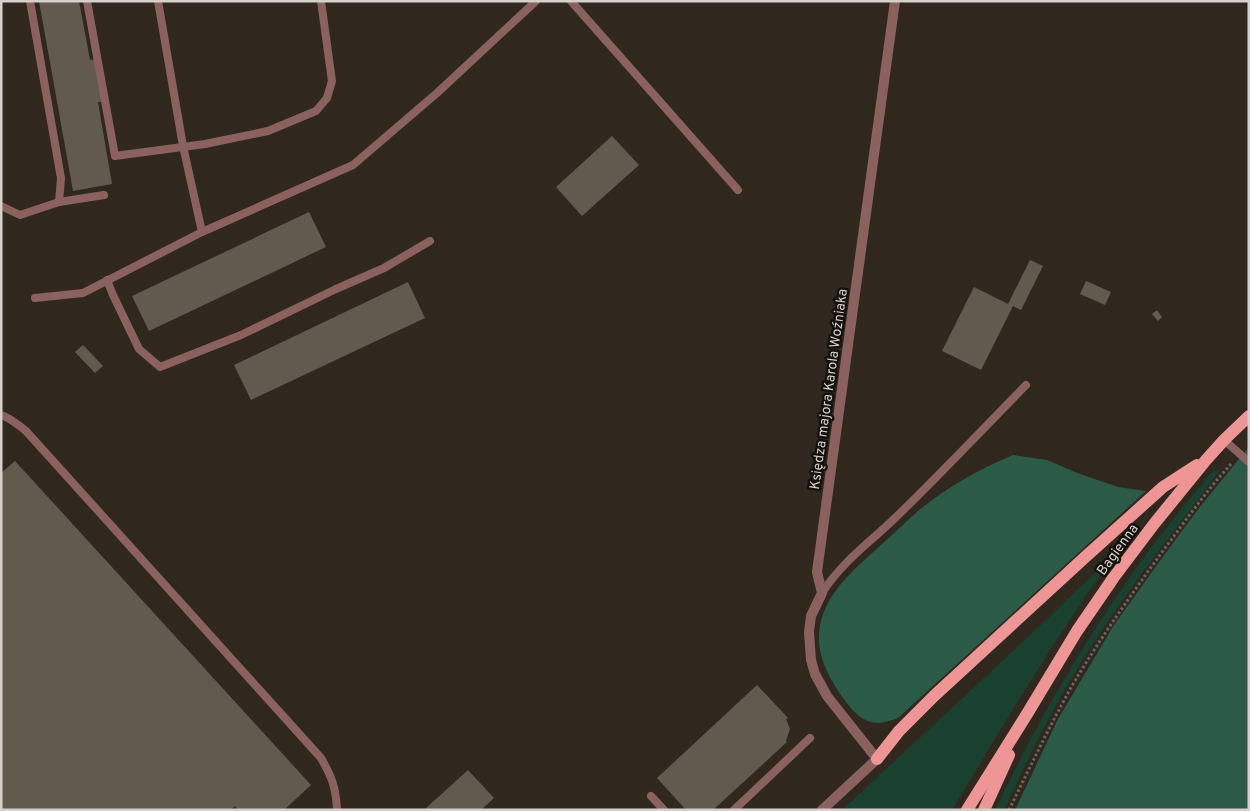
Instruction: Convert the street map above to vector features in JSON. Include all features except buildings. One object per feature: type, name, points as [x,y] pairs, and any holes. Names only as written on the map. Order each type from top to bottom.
[{"type":"main road","name":"Bagienna","points":[[967,810],[1077,632],[1114,577],[1206,460],[1249,416]]},
{"type":"main road","points":[[877,759],[899,731],[934,696],[1083,559],[1163,487],[1206,460]]},
{"type":"main road","name":"Bagienna","points":[[984,810],[1028,714]]},
{"type":"street","name":"Księdza majora Karola Woźniaka","points":[[822,593],[818,572],[895,1]]},
{"type":"street","points":[[822,593],[812,616],[809,632],[811,660],[815,674],[827,696],[877,759],[822,810]]},
{"type":"lane","points":[[30,1],[61,178],[59,202]]},
{"type":"lane","points":[[87,1],[115,156],[205,144],[268,131],[316,110],[327,98],[332,81],[321,1]]},
{"type":"lane","points":[[158,1],[183,146],[202,232]]},
{"type":"lane","points":[[35,298],[83,293],[202,232],[352,165],[437,93],[536,1]]},
{"type":"lane","points":[[571,1],[738,190]]},
{"type":"lane","points":[[1,206],[20,215],[59,202],[104,195]]},
{"type":"lane","points":[[107,280],[139,349],[160,367],[241,335],[384,268],[430,241]]},
{"type":"lane","points":[[822,593],[829,581],[845,563],[894,520],[1026,385]]},
{"type":"lane","points":[[1,415],[14,421],[26,431],[321,758],[331,776],[336,792],[337,810]]},
{"type":"lane","points":[[1224,440],[1249,462]]},
{"type":"lane","points":[[734,810],[810,738]]},
{"type":"lane","points":[[651,796],[664,810]]},
{"type":"path","points":[[1009,810],[1046,734],[1073,684],[1098,644],[1177,532],[1221,474],[1239,454]]},
{"type":"green space","points":[[1249,447],[1249,810],[1015,810],[1058,719],[1114,625],[1199,508]]},
{"type":"green space","points":[[1013,455],[1047,460],[1118,487],[1146,491],[898,718],[875,723],[863,718],[852,709],[840,693],[824,664],[821,654],[819,632],[825,609],[831,598],[854,570],[918,511],[963,480]]},
{"type":"green space","points":[[1221,469],[1143,573],[1087,653],[1052,712],[1004,810],[995,810],[1056,693],[1126,582],[1209,475]]},
{"type":"green space","points":[[1110,561],[1048,653],[952,810],[842,810],[1100,568]]}]
